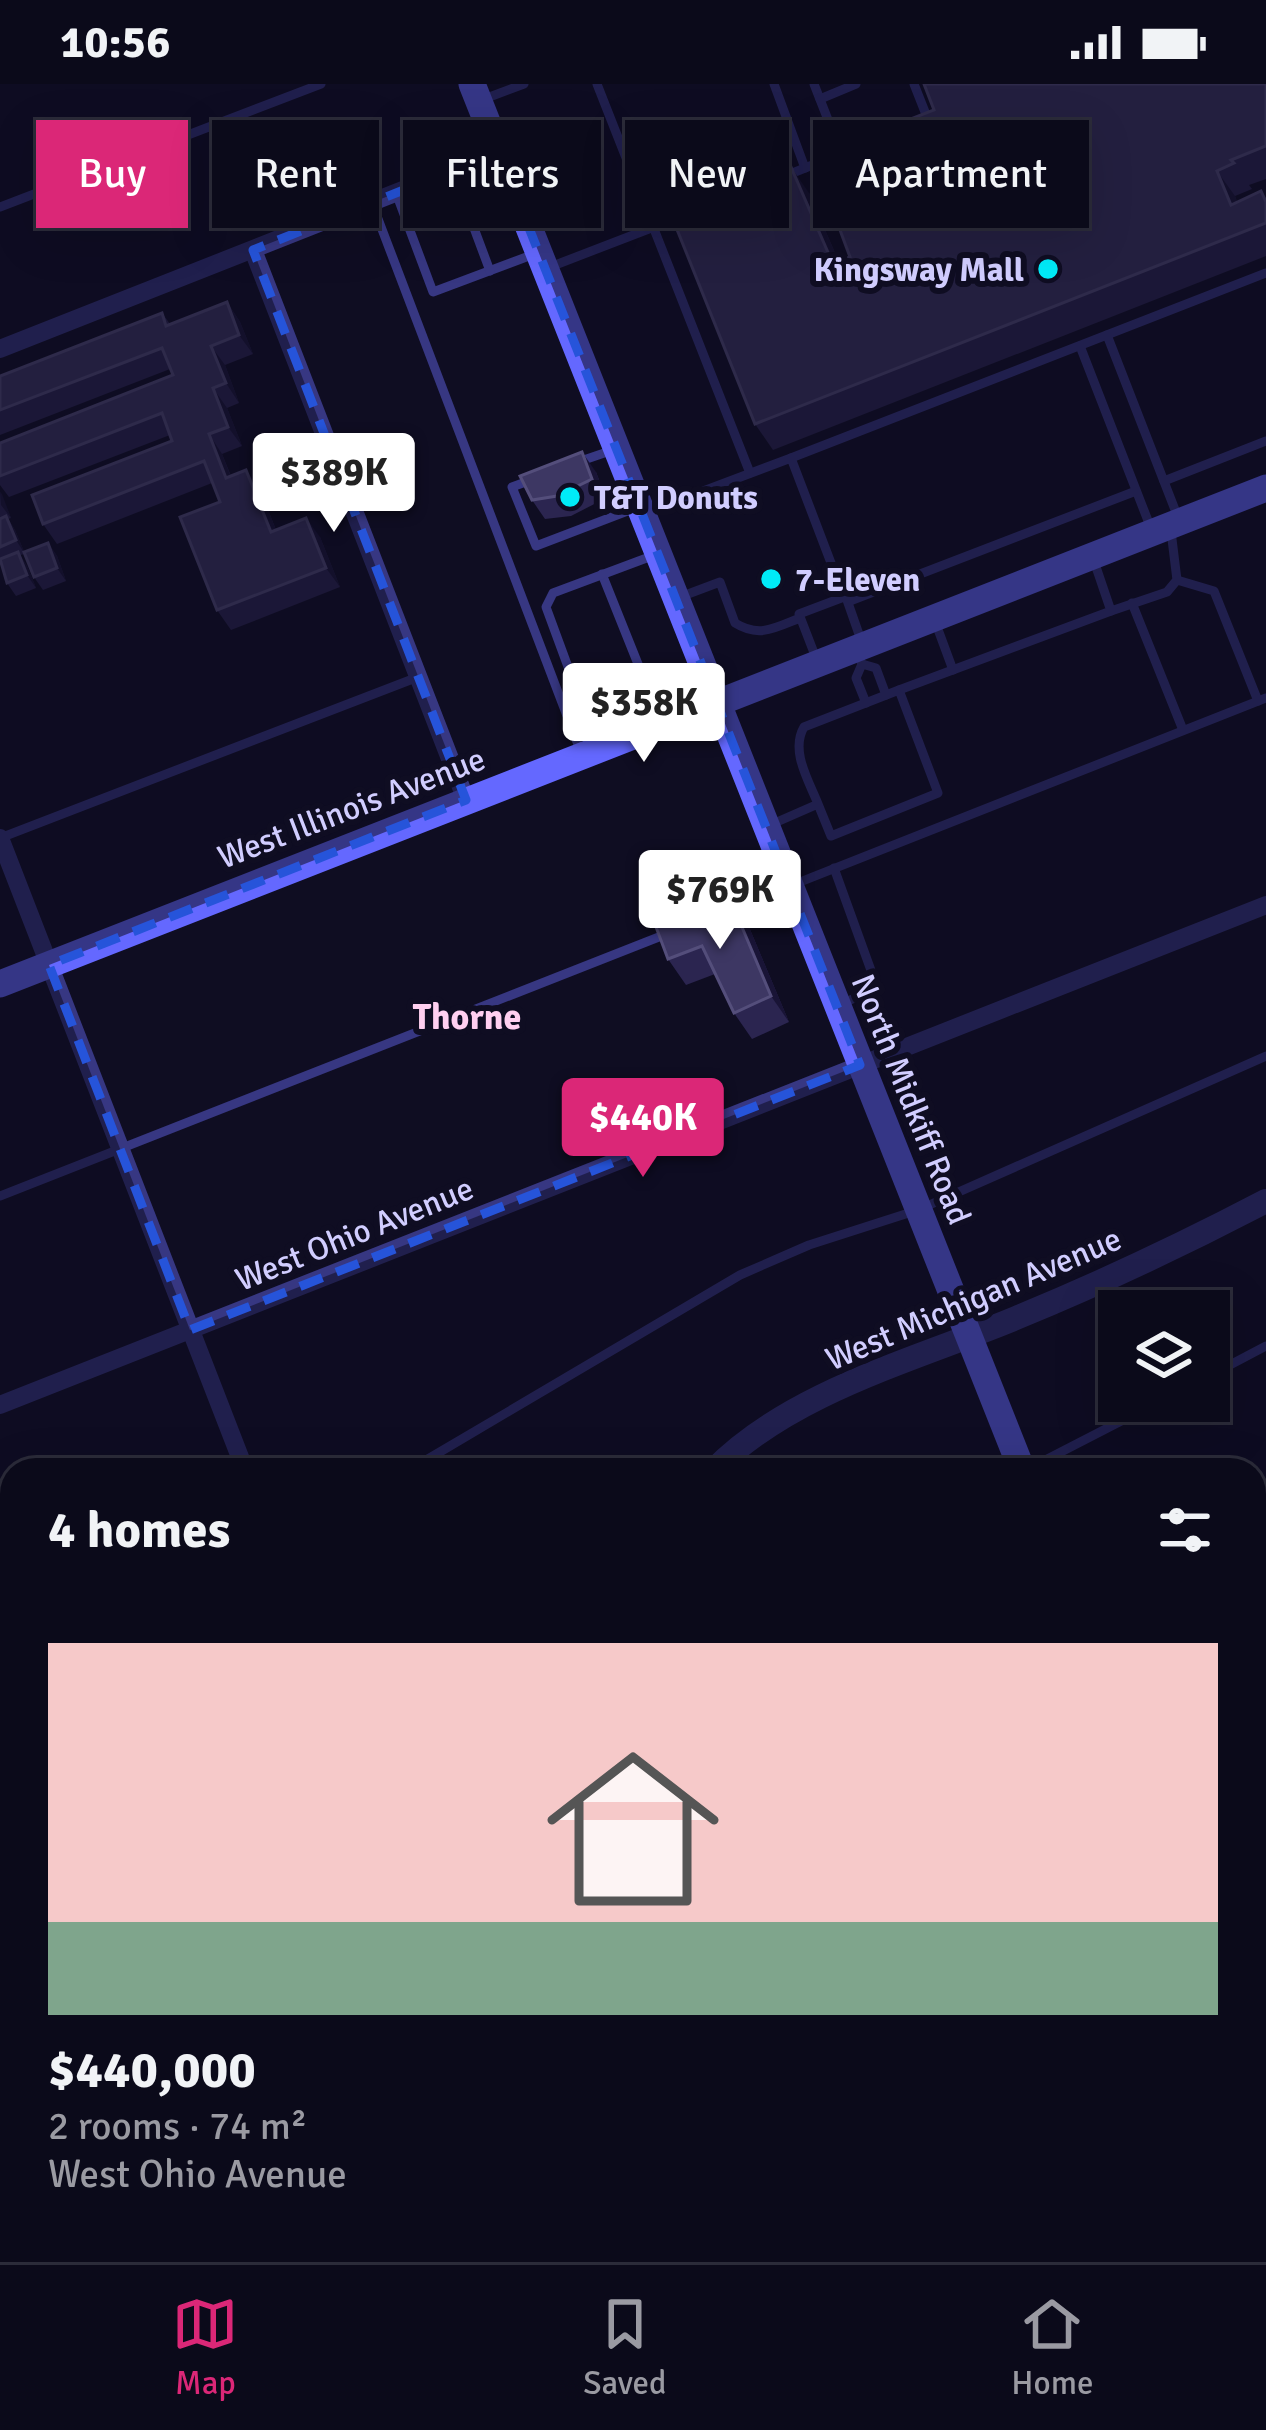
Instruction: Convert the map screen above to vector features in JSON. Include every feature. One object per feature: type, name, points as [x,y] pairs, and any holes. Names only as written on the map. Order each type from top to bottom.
[{"type":"main road","name":"North Midkiff Road","points":[[529,228],[1019,1458]]},
{"type":"main road","name":"West Illinois Avenue","points":[[0,984],[818,663],[860,653],[934,618],[1266,488]]},
{"type":"street","points":[[379,199],[403,190]]},
{"type":"street","points":[[0,349],[308,228]]},
{"type":"street","points":[[253,250],[466,800]]},
{"type":"street","points":[[0,838],[240,1458]]},
{"type":"street","name":"West Ohio Avenue","points":[[0,1405],[1266,905]]},
{"type":"street","name":"West Michigan Avenue","points":[[729,1458],[763,1431],[829,1394],[1133,1268],[1266,1201]]},
{"type":"lane","points":[[0,207],[321,84]]},
{"type":"lane","points":[[475,93],[524,84]]},
{"type":"lane","points":[[597,84],[625,154]]},
{"type":"lane","points":[[774,84],[805,168]]},
{"type":"lane","points":[[814,84],[828,120]]},
{"type":"lane","points":[[820,99],[856,84]]},
{"type":"lane","points":[[914,84],[927,117],[920,120]]},
{"type":"lane","points":[[789,174],[813,165]]},
{"type":"lane","points":[[396,193],[403,212]]},
{"type":"lane","points":[[379,220],[582,755]]},
{"type":"lane","points":[[409,228],[433,292],[490,271],[542,261],[648,228]]},
{"type":"lane","points":[[473,228],[490,271]]},
{"type":"lane","points":[[655,228],[750,473]]},
{"type":"lane","points":[[615,449],[512,487],[536,545],[791,458],[1266,273]]},
{"type":"lane","points":[[899,690],[938,793],[831,836],[799,754],[804,727],[899,690],[1112,610],[1167,592],[1177,580],[1164,481],[1107,335]]},
{"type":"lane","points":[[1080,346],[1136,491],[1168,526]]},
{"type":"lane","points":[[1164,481],[1266,441]]},
{"type":"lane","points":[[791,458],[845,598],[860,653],[856,678],[866,703]]},
{"type":"lane","points":[[818,663],[799,614],[1136,491]]},
{"type":"lane","points":[[602,574],[644,679],[585,701],[578,694],[546,607],[553,592],[602,574],[657,554]]},
{"type":"lane","points":[[1092,556],[1112,610]]},
{"type":"lane","points":[[722,913],[1262,699],[1214,591],[1177,580]]},
{"type":"lane","points":[[675,599],[720,582],[735,623],[752,632],[800,618]]},
{"type":"lane","points":[[1132,603],[1183,730]]},
{"type":"lane","points":[[934,618],[953,670]]},
{"type":"lane","points":[[860,653],[876,668],[886,695]]},
{"type":"lane","points":[[0,838],[418,677]]},
{"type":"lane","points":[[599,698],[615,742]]},
{"type":"lane","points":[[765,828],[818,804]]},
{"type":"lane","points":[[834,868],[877,987],[837,1007]]},
{"type":"lane","points":[[0,1196],[677,930]]},
{"type":"lane","points":[[430,1458],[740,1275],[809,1245],[918,1210],[1266,1056]]},
{"type":"lane","points":[[1230,1365],[1266,1346]]},
{"type":"lane","points":[[1048,1458],[1119,1422]]},
{"type":"highlighted area","points":[[499,152],[860,1065],[190,1330],[49,965],[466,800],[253,250]]},
{"type":"building","name":"Kingsway Mall","points":[[924,84],[1266,84],[1266,146],[1217,171],[1231,205],[1261,191],[1266,223],[755,424],[676,228],[789,228],[791,167],[813,228],[817,228],[833,264],[850,257],[839,228],[1089,228],[1089,120],[908,120],[934,110]]},
{"type":"building","points":[[227,302],[239,335],[211,346],[226,383],[213,388],[228,427],[209,434],[226,478],[246,470],[271,532],[306,518],[326,568],[217,610],[180,517],[220,502],[204,461],[43,524],[32,495],[172,441],[162,413],[0,476],[0,443],[173,375],[162,348],[0,410],[0,376],[162,313],[166,326]]},
{"type":"building","points":[[582,452],[592,479],[557,496],[532,500],[520,476]]},
{"type":"building","points":[[6,516],[16,540],[0,547],[0,519]]},
{"type":"building","points":[[48,543],[57,568],[34,577],[24,552]]},
{"type":"building","points":[[18,552],[27,575],[7,583],[0,559]]},
{"type":"building","points":[[731,901],[771,996],[734,1013],[702,946],[668,959],[656,927]]},
{"type":"place","name":"Kingsway Mall","points":[[1048,269]]},
{"type":"place","name":"T&T Donuts","points":[[570,497]]},
{"type":"place","name":"7-Eleven","points":[[771,579]]},
{"type":"district","name":"Thorne","points":[[467,1016]]}]
